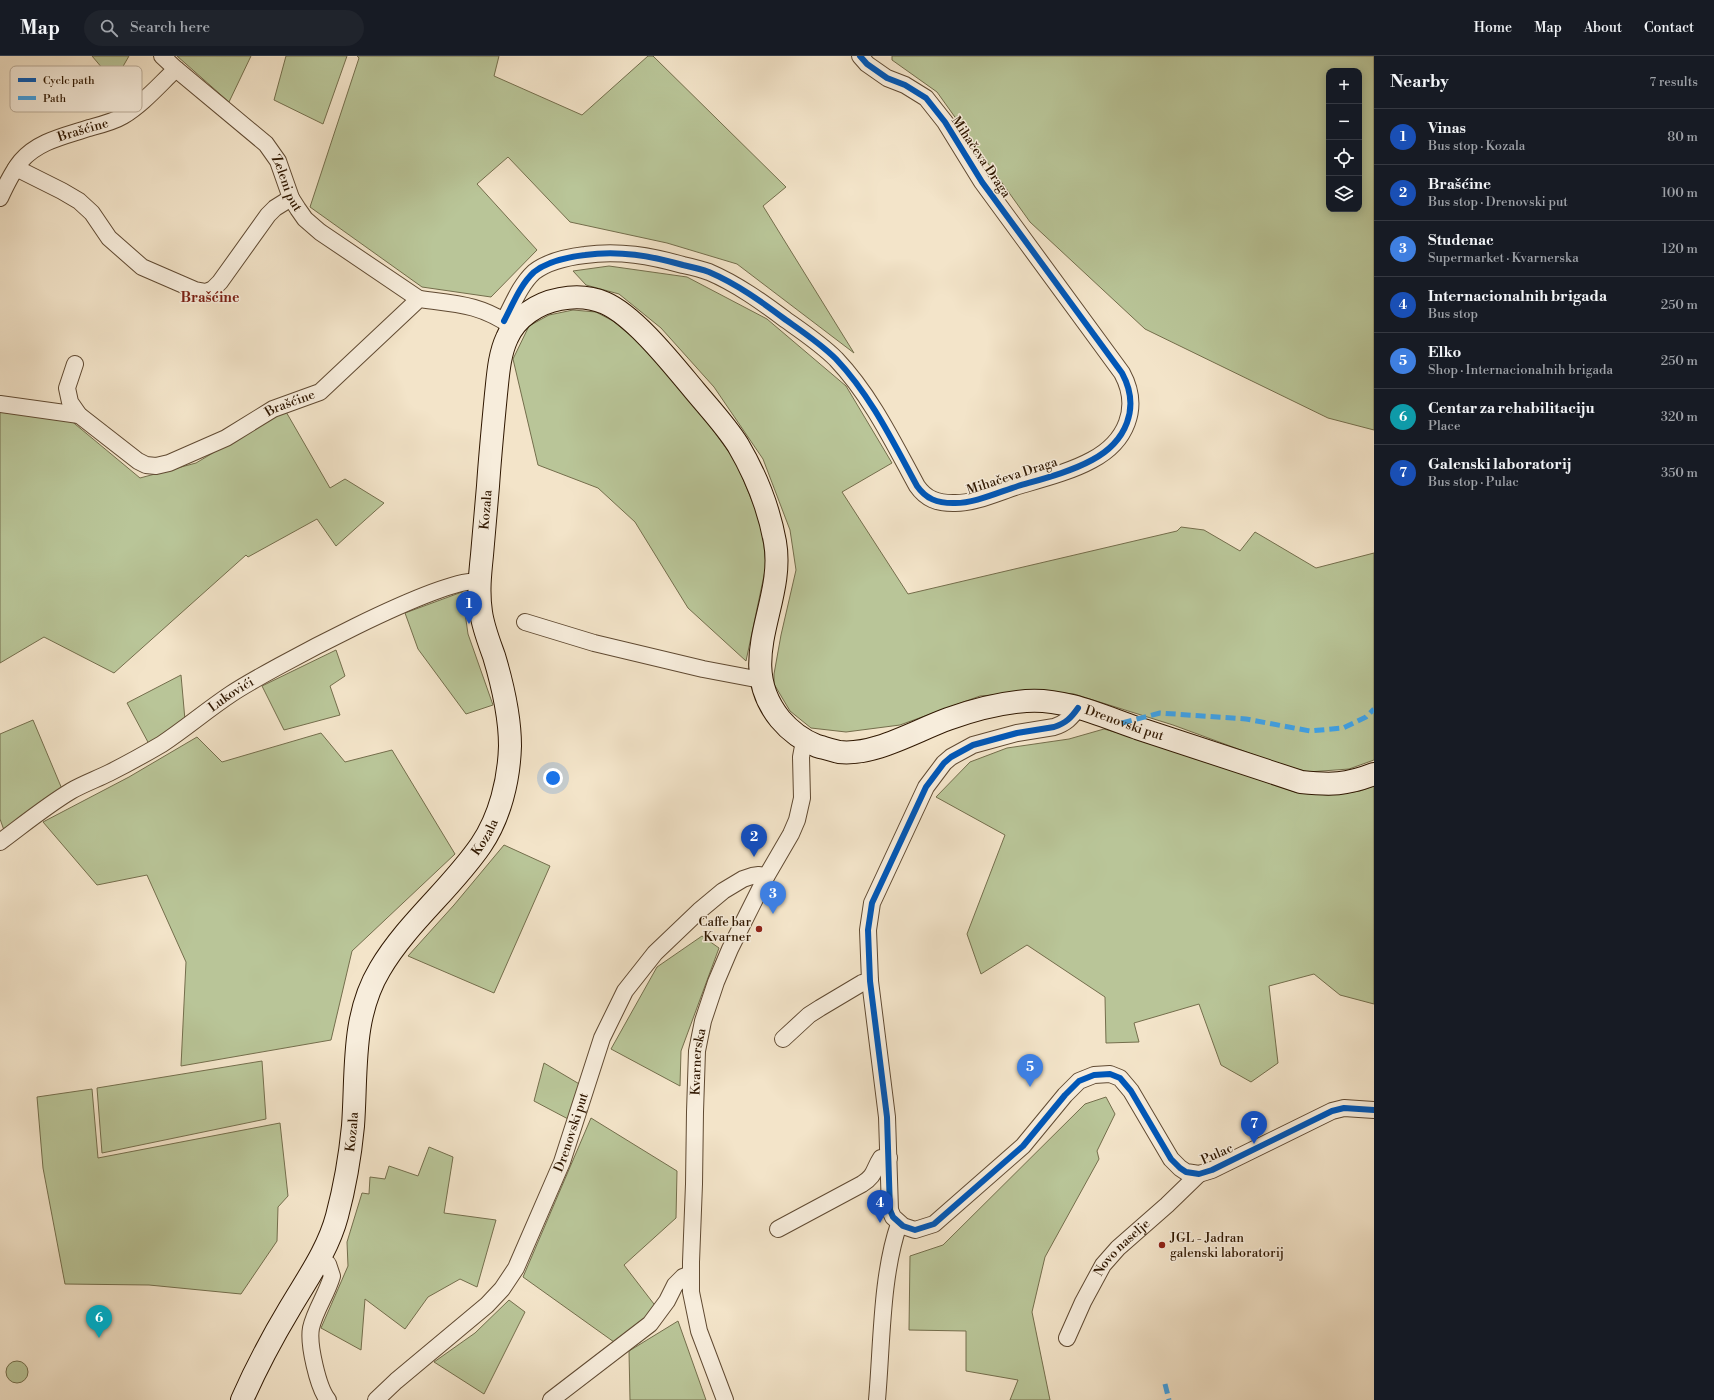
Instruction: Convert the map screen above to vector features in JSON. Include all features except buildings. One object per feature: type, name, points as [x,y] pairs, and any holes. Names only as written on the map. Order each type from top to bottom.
[{"type":"main road","name":"Kozala","points":[[242,1400],[268,1345],[319,1259],[334,1227],[347,1179],[353,1122],[358,1030],[362,1010],[368,992],[391,952],[484,842],[501,801],[510,753],[508,710],[503,687],[481,615],[479,582],[498,375],[509,324],[536,308],[557,300],[582,297],[604,302],[613,307],[638,327],[728,431],[756,482],[775,542],[777,557],[776,575],[761,644],[759,662],[761,680],[766,696],[783,723],[804,741]]},
{"type":"main road","name":"Drenovski put","points":[[804,741],[838,752],[855,751],[878,746],[947,720],[990,706],[1025,700],[1038,700],[1078,708],[1301,782],[1332,785],[1359,780],[1374,774]]},
{"type":"street","name":"Zeleni put","points":[[162,56],[266,144],[278,161],[291,198],[305,218],[320,232],[419,299]]},
{"type":"street","name":"Mihačeva Draga","points":[[509,324],[520,290],[528,279],[541,267],[564,258],[596,254],[624,253],[653,257],[709,272],[748,292],[801,331],[834,358],[858,384],[887,430],[917,486],[929,499],[947,503],[963,504],[1041,479],[1094,459],[1115,442],[1128,422],[1131,411],[1131,402],[1127,382],[1122,373],[982,182],[945,122],[926,98],[887,78],[867,64],[860,56]]},
{"type":"street","name":"Brašćine","points":[[142,101],[176,69]]},
{"type":"street","name":"Brašćine","points":[[0,198],[16,168],[30,152],[40,145],[123,116],[128,112]]},
{"type":"street","points":[[16,168],[62,191],[79,202],[92,213],[109,238],[142,267],[195,290],[206,292],[213,289],[220,282],[268,215],[275,208],[291,198]]},
{"type":"street","name":"Brašćine","points":[[76,364],[67,388],[70,402],[79,415],[138,461],[146,465],[156,466],[169,463],[226,438],[272,409],[320,392],[419,299]]},
{"type":"street","points":[[419,299],[475,307],[509,324]]},
{"type":"street","points":[[0,404],[79,415]]},
{"type":"street","name":"Lukovići","points":[[0,842],[41,811],[71,791],[110,773],[161,744],[199,719],[231,694],[270,672],[364,622],[424,596],[456,584],[472,581],[479,582]]},
{"type":"street","points":[[525,622],[594,643],[703,669],[761,680]]},
{"type":"street","points":[[877,1400],[886,1290],[892,1244],[899,1224],[893,1217],[890,1210],[886,1104],[870,981],[868,925],[872,903],[922,796],[932,778],[951,757],[973,745],[1017,733],[1058,726],[1069,720],[1078,708]]},
{"type":"street","name":"Kvarnerska","points":[[725,1400],[699,1331],[691,1292],[690,1274],[697,1051],[703,1021],[716,982],[730,949],[766,877],[791,834],[801,808],[802,787],[800,757],[804,741]]},
{"type":"street","name":"Drenovski put","points":[[376,1400],[396,1381],[487,1306],[502,1289],[516,1268],[562,1162],[602,1038],[625,991],[655,953],[699,911],[723,891],[743,879],[752,876],[759,875],[766,877]]},
{"type":"street","points":[[783,1039],[820,1008],[841,997],[862,983],[870,981]]},
{"type":"street","name":"Pulac","points":[[899,1224],[915,1230],[934,1224],[1023,1146],[1078,1081],[1094,1074],[1110,1074],[1120,1078],[1131,1091],[1171,1159],[1186,1172],[1199,1174],[1212,1170],[1332,1111],[1344,1108],[1374,1110]]},
{"type":"street","points":[[778,1229],[862,1184],[874,1175],[881,1158],[889,1158]]},
{"type":"street","name":"Novo naselje","points":[[1067,1338],[1083,1302],[1103,1265],[1118,1248],[1167,1205],[1199,1174]]},
{"type":"street","points":[[319,1259],[328,1264],[332,1276],[313,1321],[310,1337],[317,1379],[320,1389],[328,1400]]},
{"type":"street","points":[[551,1400],[650,1324],[667,1301],[675,1284],[683,1277],[690,1274]]},
{"type":"green space","points":[[92,56],[129,56],[123,66],[100,66]]},
{"type":"green space","points":[[177,56],[251,56],[229,102]]},
{"type":"green space","points":[[286,56],[347,56],[323,124],[274,100]]},
{"type":"green space","points":[[357,56],[499,56],[494,76],[582,115],[648,56],[653,56],[786,187],[763,206],[854,353],[737,264],[667,243],[570,222],[508,157],[477,184],[537,250],[491,297],[422,287],[310,207],[359,58]]},
{"type":"green space","points":[[892,56],[1374,56],[1374,430],[1328,418],[1145,329],[1030,222],[937,92],[892,60]]},
{"type":"green space","points":[[609,266],[687,277],[767,319],[846,386],[892,463],[842,492],[908,594],[1177,531],[1181,527],[1204,530],[1240,551],[1255,532],[1316,568],[1374,553],[1374,760],[1349,769],[1308,772],[1279,764],[1173,725],[1074,694],[1041,691],[980,696],[900,725],[846,732],[811,728],[790,711],[774,684],[774,674],[781,635],[796,570],[790,530],[763,459],[714,387],[661,328],[619,294],[586,285],[573,271]]},
{"type":"green space","points":[[573,310],[596,312],[613,321],[644,347],[705,419],[736,462],[762,525],[766,566],[746,661],[688,608],[635,522],[598,488],[538,465],[513,359],[529,326],[549,315]]},
{"type":"green space","points":[[0,407],[69,419],[140,478],[196,463],[285,410],[330,488],[345,479],[384,503],[336,546],[317,519],[248,557],[246,555],[114,673],[44,637],[0,663]]},
{"type":"green space","points":[[462,592],[468,634],[493,705],[466,714],[418,649],[405,613]]},
{"type":"green space","points":[[336,650],[345,676],[330,686],[340,715],[284,730],[262,686]]},
{"type":"green space","points":[[181,675],[185,720],[149,744],[127,703]]},
{"type":"green space","points":[[33,720],[62,789],[5,833],[0,819],[0,734]]},
{"type":"green space","points":[[1104,729],[1151,742],[1295,792],[1328,795],[1360,791],[1374,786],[1374,1004],[1340,995],[1314,974],[1269,986],[1278,1063],[1251,1082],[1221,1065],[1199,1004],[1134,1023],[1139,1042],[1106,1043],[1105,997],[1027,945],[981,974],[967,934],[1005,835],[936,797],[970,762],[1007,748],[1069,739]]},
{"type":"green space","points":[[321,733],[345,762],[392,750],[455,854],[352,951],[331,1040],[181,1066],[186,962],[147,875],[97,885],[43,822],[129,777],[197,737],[222,762]]},
{"type":"green space","points":[[504,845],[550,866],[494,993],[408,956],[454,905]]},
{"type":"green space","points":[[702,936],[719,948],[681,1051],[680,1086],[611,1049],[657,967]]},
{"type":"green space","points":[[262,1061],[266,1119],[102,1153],[97,1088]]},
{"type":"green space","points":[[544,1063],[581,1085],[570,1120],[534,1101]]},
{"type":"green space","points":[[92,1089],[98,1158],[280,1123],[288,1196],[278,1207],[277,1241],[241,1294],[149,1285],[65,1284],[43,1168],[37,1097]]},
{"type":"green space","points":[[1106,1097],[1115,1114],[1097,1151],[1099,1159],[1045,1257],[1032,1312],[1050,1400],[1010,1400],[1018,1380],[966,1371],[966,1331],[909,1330],[910,1256],[943,1245],[1085,1104]]},
{"type":"green space","points":[[591,1118],[677,1171],[676,1218],[624,1265],[657,1308],[614,1342],[523,1277]]},
{"type":"green space","points":[[429,1147],[453,1157],[444,1213],[496,1220],[477,1287],[460,1279],[428,1297],[405,1329],[365,1299],[361,1350],[321,1328],[348,1266],[347,1242],[362,1193],[369,1194],[370,1177],[385,1179],[389,1166],[418,1176]]},
{"type":"green space","points":[[509,1300],[525,1312],[484,1394],[434,1362],[475,1333]]},
{"type":"green space","points":[[678,1321],[706,1400],[630,1400],[629,1351]]},
{"type":"green space","points":[[17,1361],[25,1364],[28,1372],[25,1380],[17,1383],[9,1380],[6,1372],[9,1364]]},
{"type":"marked path","points":[[1122,723],[1160,713],[1246,719],[1310,731],[1343,728],[1366,717],[1374,709]]},
{"type":"marked path","points":[[1165,1384],[1169,1400]]},
{"type":"cycle path","points":[[504,321],[517,295],[529,277],[540,268],[552,262],[565,258],[610,253],[659,259],[706,271],[729,282],[749,294],[812,338],[836,359],[849,373],[871,404],[917,486],[924,494],[932,499],[953,503],[977,500],[1065,472],[1104,453],[1114,444],[1121,434],[1127,423],[1130,411],[1128,386],[1122,373],[982,182],[945,122],[926,98],[905,85],[887,78],[867,64],[860,56]]},
{"type":"cycle path","points":[[1078,708],[1073,715],[1062,724],[1054,727],[1017,733],[973,745],[951,757],[944,763],[926,787],[872,903],[868,930],[870,981],[887,1117],[890,1210],[893,1217],[903,1226],[915,1230],[934,1224],[1023,1146],[1065,1095],[1079,1081],[1094,1075],[1110,1074],[1120,1078],[1131,1091],[1171,1159],[1186,1172],[1199,1174],[1212,1170],[1332,1111],[1344,1108],[1374,1110]]},
{"type":"place","name":"Vinas","points":[[469,624]]},
{"type":"place","name":"Brašćine","points":[[754,857]]},
{"type":"place","name":"Studenac","points":[[773,914]]},
{"type":"place","name":"Caffe bar Kvarner","points":[[759,929]]},
{"type":"place","name":"Elko","points":[[1030,1087]]},
{"type":"place","name":"Galenski laboratorij","points":[[1254,1144]]},
{"type":"place","name":"Internacionalnih brigada","points":[[880,1223]]},
{"type":"place","name":"JGL - Jadran galenski laboratorij","points":[[1162,1245]]},
{"type":"place","name":"Centar za rehabilitaciju","points":[[99,1338]]},
{"type":"district","name":"Brašćine","points":[[210,298]]}]
